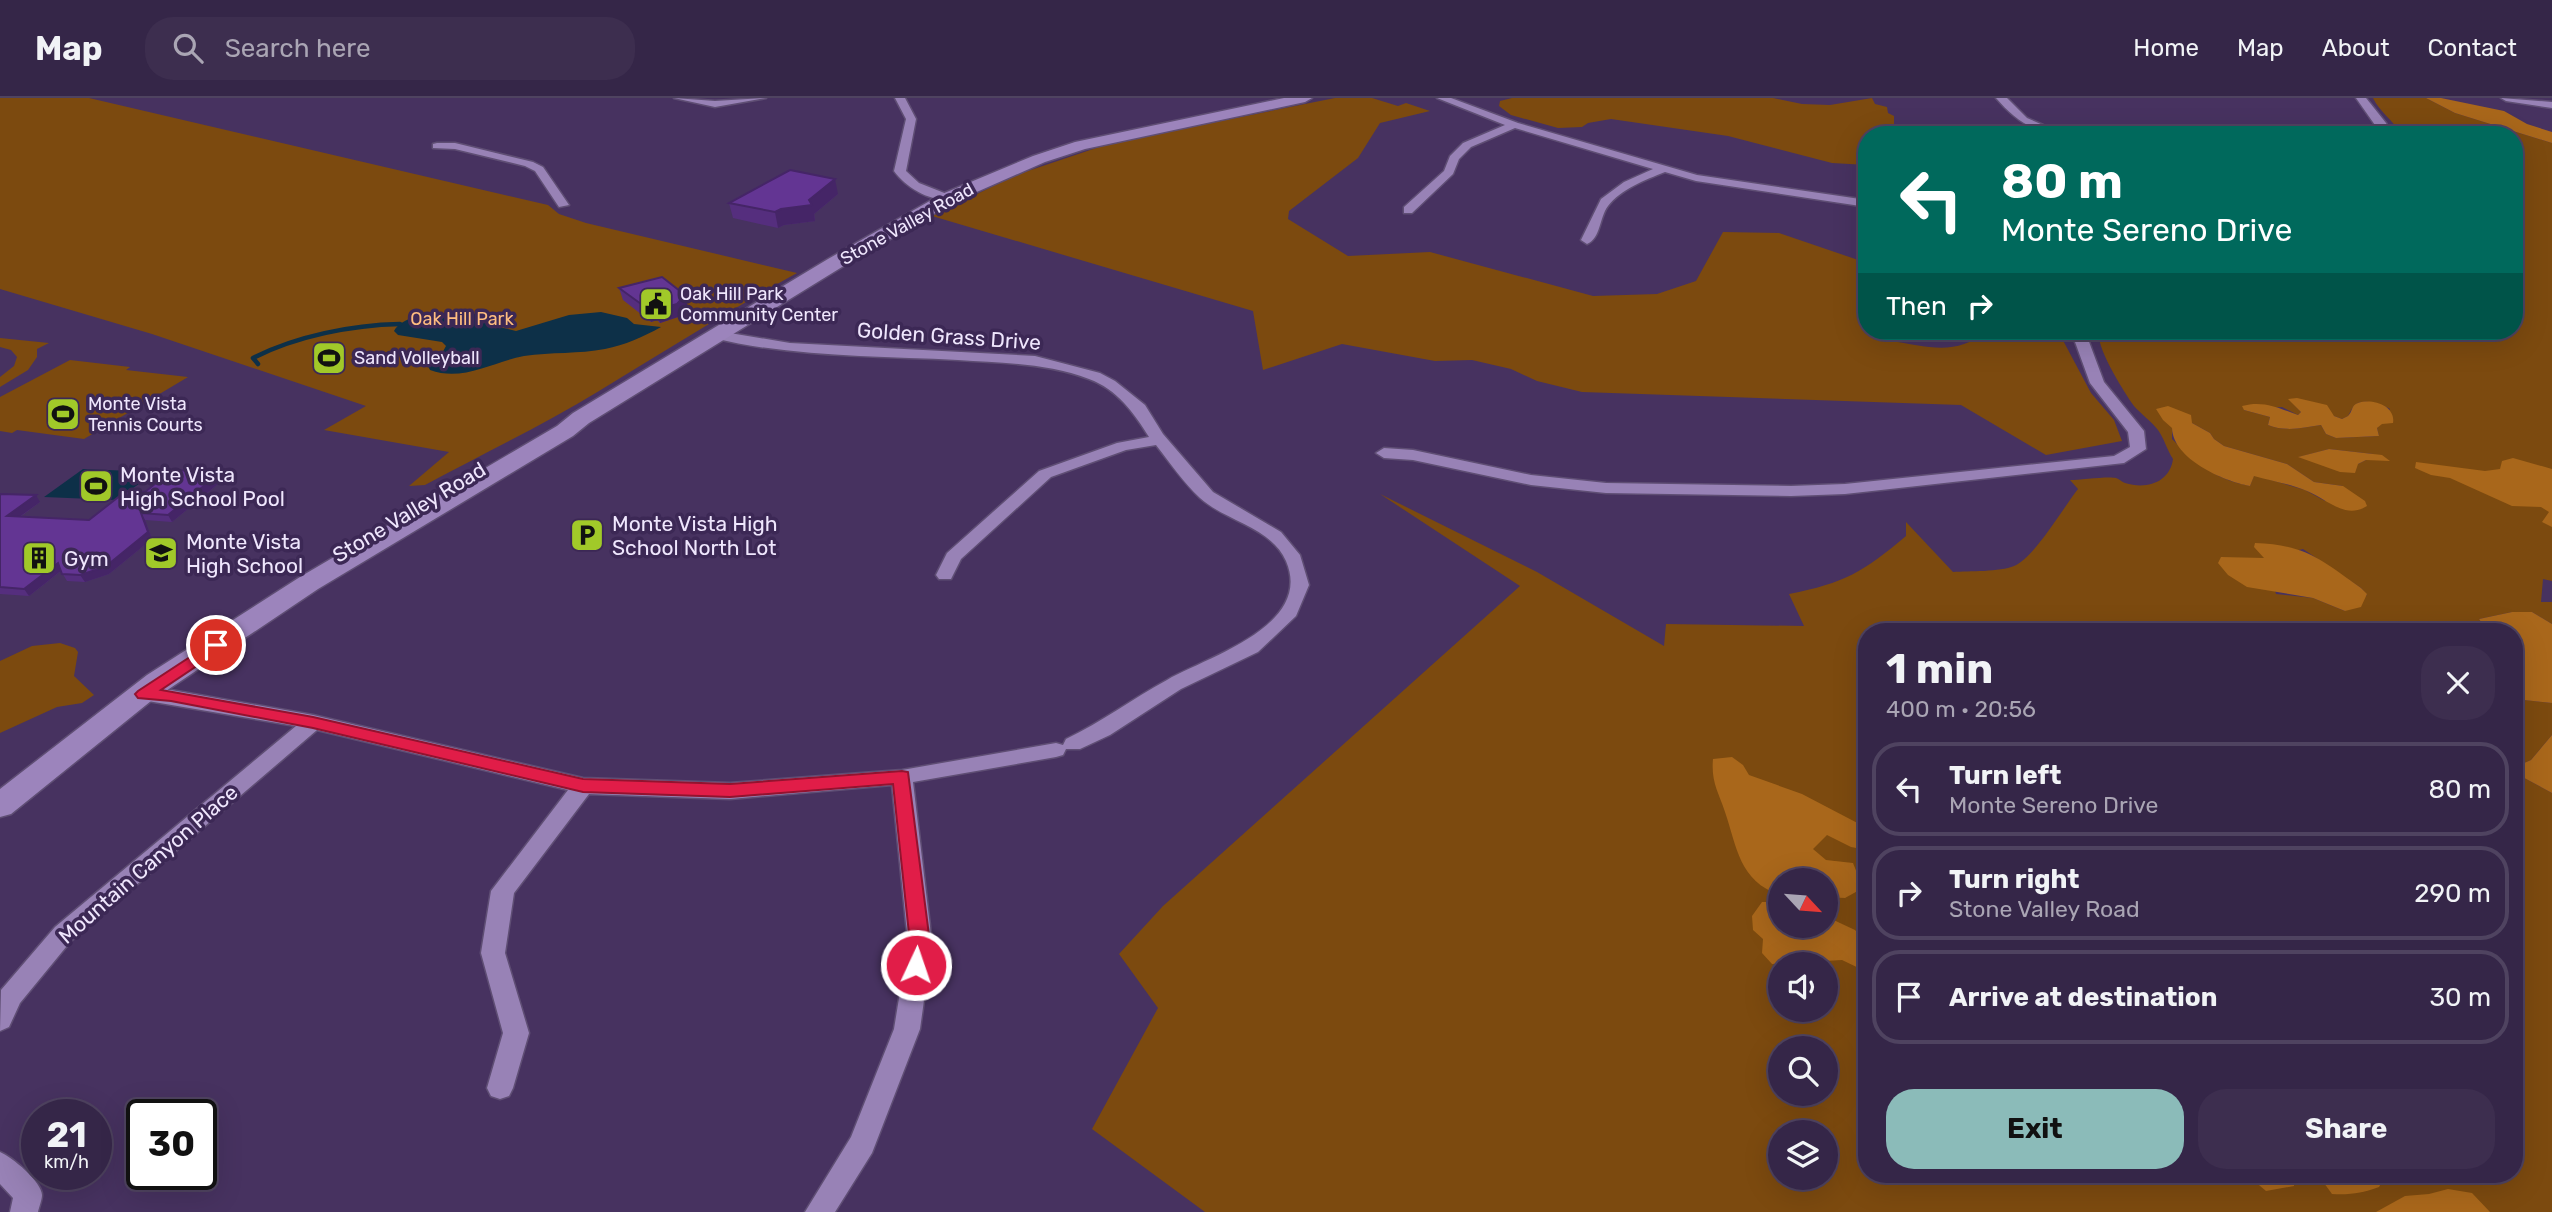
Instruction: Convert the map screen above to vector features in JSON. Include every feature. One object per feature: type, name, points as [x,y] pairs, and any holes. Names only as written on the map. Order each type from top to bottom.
[{"type":"street","points":[[679,98],[715,104],[761,98]]},
{"type":"street","points":[[900,98],[911,119],[900,171],[906,180],[920,188],[948,198]]},
{"type":"street","name":"Stone Valley Road","points":[[0,806],[143,694],[179,661],[294,580],[560,424],[581,418],[948,198],[1039,159],[1081,145],[1305,98]]},
{"type":"street","points":[[1442,98],[1514,125],[1696,178],[1858,203]]},
{"type":"street","points":[[2001,98],[2023,120],[2038,126]]},
{"type":"street","points":[[2361,98],[2368,110],[2384,126]]},
{"type":"street","points":[[2506,98],[2552,105]]},
{"type":"street","points":[[1408,210],[1449,172],[1454,158],[1467,145],[1514,125]]},
{"type":"street","points":[[437,146],[455,146],[529,164],[539,169],[563,205]]},
{"type":"street","points":[[1587,240],[1593,232],[1601,206],[1638,180],[1663,169]]},
{"type":"street","name":"Golden Grass Drive","points":[[143,694],[171,696],[313,722],[583,786],[730,790],[902,777],[1064,747],[1103,730],[1174,684],[1251,648],[1287,616],[1300,585],[1294,559],[1275,536],[1207,496],[1159,440],[1140,408],[1110,384],[1057,365],[979,356],[790,347],[718,335]]},
{"type":"street","points":[[1384,453],[1413,455],[1531,480],[1606,488],[1791,491],[1845,489],[2118,460],[2138,449],[2137,431],[2097,383],[2081,340]]},
{"type":"street","points":[[945,575],[953,557],[1045,474],[1123,446],[1159,440]]},
{"type":"street","name":"Mountain Canyon Place","points":[[0,1020],[10,997],[62,934],[313,722]]},
{"type":"street","points":[[819,1212],[862,1144],[907,1029],[920,943],[902,777]]},
{"type":"street","points":[[500,1088],[516,1033],[493,953],[503,891],[583,786]]},
{"type":"street","points":[[0,1165],[28,1194],[24,1212]]},
{"type":"green space","name":"Oak Hill Park","points":[[0,98],[89,98],[548,205],[559,214],[586,223],[797,273],[556,416],[425,485],[409,486],[449,452],[324,430],[366,406],[152,334],[0,289]]},
{"type":"green space","points":[[1335,98],[1372,98],[1398,106],[1406,103],[1430,111],[1380,123],[1358,158],[1289,211],[1288,219],[1348,256],[1430,252],[1593,296],[1657,294],[1696,281],[1723,232],[1779,233],[1858,260],[1858,340],[1891,340],[1941,348],[1973,340],[2063,340],[2091,393],[2114,420],[2122,441],[2046,455],[1961,405],[1582,392],[1537,381],[1511,369],[1472,360],[1435,361],[1342,344],[1263,370],[1253,311],[932,216],[1016,175],[1111,143]]},
{"type":"green space","points":[[1512,98],[1773,98],[1802,104],[1830,105],[1872,98],[1875,104],[1887,107],[1888,113],[1894,116],[1894,126],[1858,126],[1858,164],[1832,163],[1728,136],[1611,119],[1588,123],[1582,127],[1558,128],[1511,115],[1499,106],[1500,101]]},
{"type":"green space","points":[[2373,98],[2426,98],[2455,113],[2497,126],[2395,126]]},
{"type":"green space","points":[[2523,134],[2552,143],[2552,581],[2543,579],[2541,602],[2552,602],[2552,624],[2532,612],[2512,612],[2479,619],[2482,623],[1858,623],[1858,1183],[2523,1183],[2523,777],[2552,793],[2552,1212],[1205,1212],[1092,1129],[1158,1008],[1119,954],[1163,906],[1520,586],[1380,494],[1537,572],[1664,646],[1666,624],[1804,626],[1789,594],[1825,585],[1865,567],[1906,536],[1906,522],[1953,572],[2008,568],[2022,561],[2039,543],[2078,489],[2070,480],[2117,478],[2133,485],[2149,485],[2162,479],[2171,467],[2173,459],[2160,433],[2134,406],[2111,369],[2099,340],[2523,340]],"holes":[[[2289,399],[2342,419],[2361,402],[2377,403],[2390,409],[2377,428],[2379,436],[2336,438],[2326,434],[2321,425],[2294,429],[2275,427],[2268,425],[2270,417],[2244,410],[2282,407],[2298,415],[2301,412]],[[2192,423],[2210,433],[2224,446],[2287,464],[2314,482],[2343,486],[2325,501],[2305,490],[2254,475],[2250,486],[2216,475],[2172,439],[2172,428]],[[2329,449],[2373,454],[2388,460],[2366,460],[2358,464],[2299,457]],[[2303,549],[2361,588],[2367,595],[2345,611],[2313,598],[2276,594],[2265,558]]]},
{"type":"green space","points":[[0,338],[49,343],[37,349],[37,357],[28,370],[0,387],[0,377],[14,366],[17,357],[11,350],[0,347]]},
{"type":"green space","name":"Monte Vista Tennis Courts","points":[[70,360],[188,377],[84,439],[17,430],[12,433],[0,431],[0,397]]},
{"type":"green space","points":[[60,643],[75,648],[78,652],[74,676],[94,695],[82,703],[57,707],[0,733],[0,661],[32,646]]},
{"type":"green space","points":[[2523,700],[2552,703],[2552,735],[2531,760],[2523,764]]},
{"type":"shaded area","points":[[2426,98],[2441,98],[2504,111],[2527,124],[2552,132],[2552,143],[2523,134],[2523,126],[2497,126],[2455,113]]},
{"type":"shaded area","points":[[2297,398],[2327,405],[2334,416],[2342,419],[2348,416],[2356,404],[2376,403],[2391,412],[2393,423],[2382,424],[2377,428],[2379,436],[2336,438],[2326,434],[2321,425],[2288,429],[2268,425],[2270,417],[2244,410],[2242,406],[2264,404],[2298,415],[2301,412],[2288,399]]},
{"type":"shaded area","points":[[2168,406],[2191,415],[2192,423],[2210,433],[2224,446],[2287,464],[2314,482],[2343,486],[2365,501],[2367,506],[2359,510],[2344,510],[2288,484],[2254,476],[2250,486],[2214,474],[2190,459],[2181,449],[2172,428],[2156,409]]},
{"type":"shaded area","points":[[2329,449],[2382,455],[2390,461],[2366,460],[2358,464],[2355,473],[2340,472],[2298,457]]},
{"type":"shaded area","points":[[2513,458],[2552,469],[2552,527],[2542,522],[2549,512],[2541,507],[2512,506],[2450,478],[2431,475],[2415,468],[2416,462],[2485,471],[2500,469],[2502,461]]},
{"type":"shaded area","points":[[2255,543],[2288,547],[2324,562],[2367,594],[2361,607],[2345,611],[2313,598],[2247,587],[2228,575],[2218,563],[2221,557],[2264,558],[2254,547]]},
{"type":"shaded area","points":[[2512,612],[2532,612],[2552,624],[2552,703],[2523,700],[2523,623],[2482,623],[2479,619]]},
{"type":"shaded area","points":[[2552,735],[2552,793],[2523,777],[2523,764],[2531,760]]},
{"type":"shaded area","points":[[1732,757],[1743,765],[1749,775],[1802,794],[1858,823],[1858,848],[1827,835],[1813,849],[1826,860],[1853,863],[1858,876],[1858,891],[1845,898],[1838,898],[1838,868],[1768,868],[1768,890],[1756,881],[1748,872],[1737,850],[1714,780],[1713,759]]},
{"type":"shaded area","points":[[1762,902],[1768,902],[1768,938],[1838,938],[1838,922],[1858,933],[1858,968],[1838,960],[1838,952],[1768,952],[1768,960],[1762,953],[1763,939],[1753,930],[1752,916]]},
{"type":"shaded area","points":[[2257,1183],[2294,1183],[2294,1186],[2266,1191]]},
{"type":"shaded area","points":[[2324,1183],[2381,1183],[2379,1187],[2367,1191],[2332,1194]]},
{"type":"shaded area","points":[[2448,1189],[2472,1193],[2490,1212],[2376,1212],[2405,1196]]},
{"type":"water","points":[[601,312],[627,318],[634,324],[661,327],[634,340],[605,349],[524,356],[454,374],[430,370],[427,364],[441,355],[446,346],[442,342],[398,335],[394,331],[401,324],[423,315],[489,315],[499,327],[516,331],[569,315]]},
{"type":"water","name":"Monte Vista High School Pool","points":[[83,469],[156,472],[116,500],[44,497]]},
{"type":"building","points":[[790,170],[835,179],[809,200],[812,205],[775,212],[729,203]]},
{"type":"building","points":[[662,277],[685,295],[677,304],[656,310],[648,309],[619,288]]},
{"type":"building","points":[[172,470],[221,472],[168,515],[141,513],[148,532],[105,567],[80,575],[62,574],[58,563],[24,589],[0,587],[1,494],[36,495],[7,516],[89,520],[126,491],[145,492]]},
{"type":"waterway","points":[[258,364],[253,358],[306,338],[344,329],[400,324]]},
{"type":"place","name":"Oak Hill Park Community Center","points":[[656,304]]},
{"type":"place","name":"Sand Volleyball","points":[[329,358]]},
{"type":"place","name":"Monte Vista Tennis Courts","points":[[63,414]]},
{"type":"place","name":"Monte Vista High School Pool","points":[[96,486]]},
{"type":"place","name":"Monte Vista High School North Lot","points":[[587,535]]},
{"type":"place","name":"Monte Vista High School","points":[[161,553]]},
{"type":"place","name":"Gym","points":[[39,558]]},
{"type":"route","points":[[216,645],[143,694],[171,696],[313,722],[583,786],[730,790],[902,777],[920,943],[916,965]]}]
